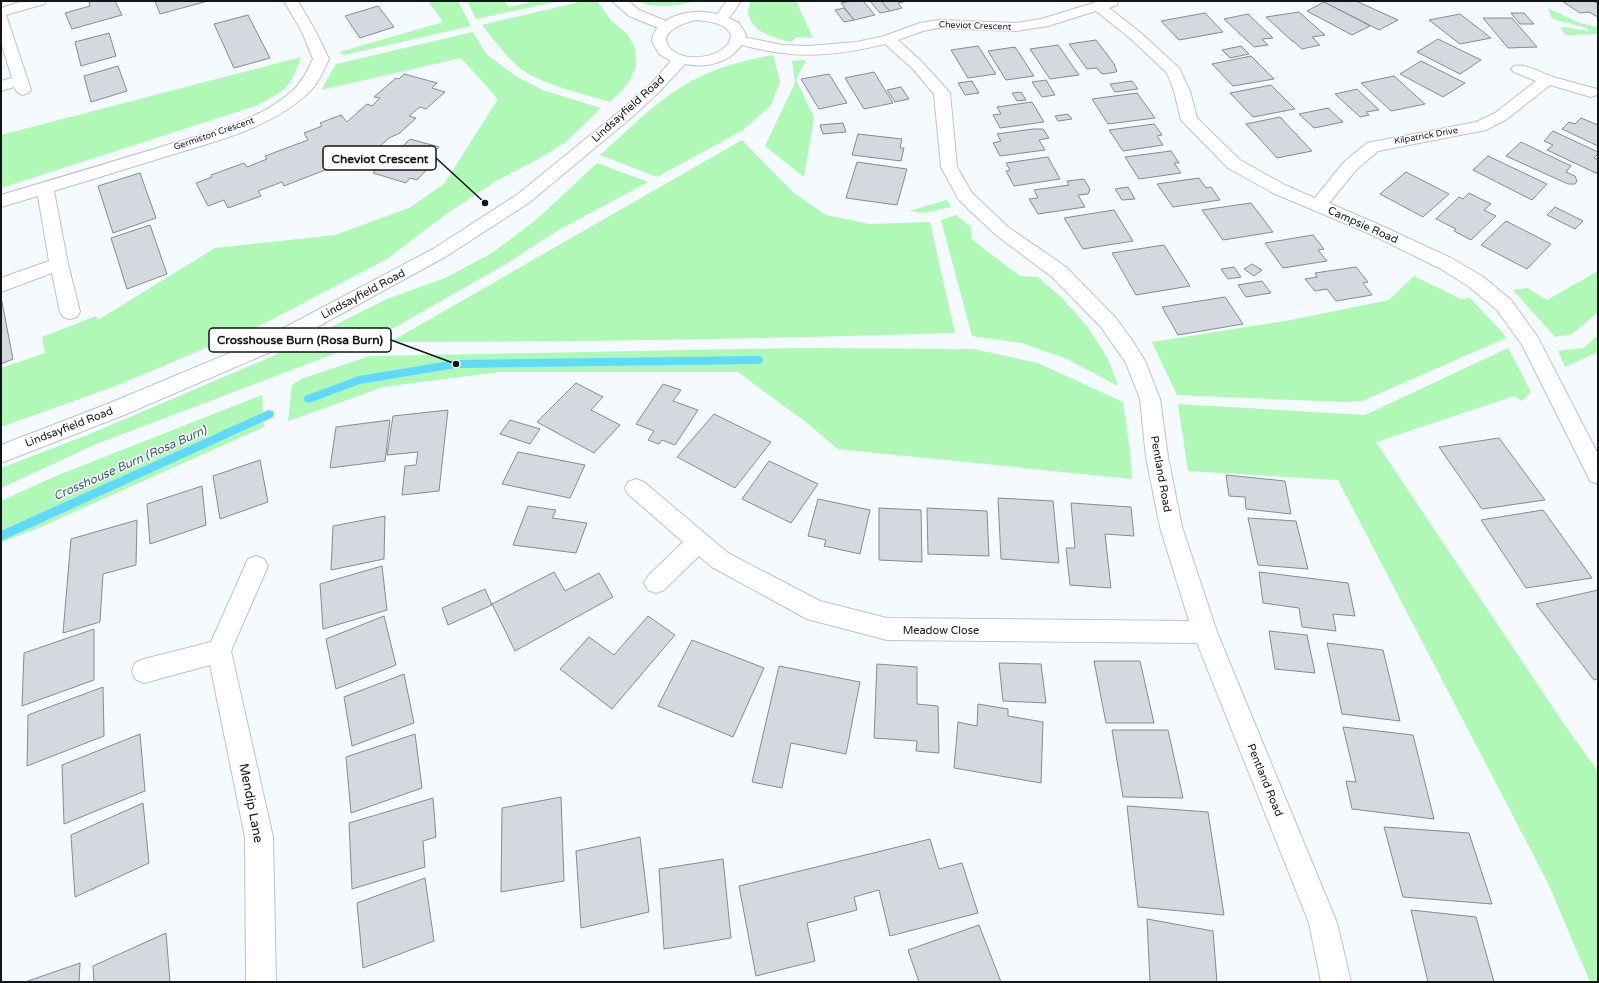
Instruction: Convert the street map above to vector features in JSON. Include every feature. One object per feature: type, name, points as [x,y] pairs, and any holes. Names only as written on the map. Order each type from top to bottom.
[{"type":"street","points":[[1,12],[39,1]]},
{"type":"street","name":"Germiston Crescent","points":[[1,201],[209,138],[246,125],[277,110],[302,91],[312,79],[321,59],[309,32],[291,1]]},
{"type":"street","points":[[619,1],[634,13],[666,26]]},
{"type":"street","points":[[721,18],[734,1]]},
{"type":"street","name":"Cheviot Crescent","points":[[739,40],[782,49],[808,50],[857,46],[888,39],[920,27],[938,24],[954,23],[1016,27],[1037,24],[1115,1]]},
{"type":"street","name":"Campsie Road","points":[[1098,6],[1136,36],[1174,71],[1182,90],[1189,120],[1234,164],[1279,189],[1376,230],[1445,263],[1475,281],[1504,305],[1530,342],[1598,475]]},
{"type":"street","points":[[697,16],[721,18],[730,22],[736,28],[739,34],[739,40],[731,51],[716,58],[703,61],[681,59],[667,54],[661,47],[658,40],[660,33],[666,26],[675,21],[697,16]]},
{"type":"street","points":[[1,18],[22,85],[1,86]]},
{"type":"street","name":"Pentland Road","points":[[888,39],[918,66],[942,94],[949,167],[965,196],[1002,231],[1059,272],[1108,322],[1135,361],[1150,399],[1157,458],[1171,527],[1205,632],[1323,923],[1336,982]]},
{"type":"street","name":"Lindsayfield Road","points":[[1,454],[117,409],[268,345],[439,253],[529,194],[626,114],[654,89],[681,59]]},
{"type":"street","points":[[1519,70],[1547,80],[1591,92]]},
{"type":"street","name":"Kilpatrick Drive","points":[[1318,206],[1344,173],[1364,152],[1373,147],[1480,126],[1501,116],[1547,80]]},
{"type":"street","points":[[45,187],[58,264],[70,312]]},
{"type":"street","points":[[1,285],[58,264]]},
{"type":"street","name":"Meadow Close","points":[[636,488],[720,560],[815,611],[887,629],[1205,632]]},
{"type":"street","points":[[656,582],[699,542]]},
{"type":"street","points":[[144,671],[219,651],[256,566]]},
{"type":"street","name":"Mendip Lane","points":[[219,651],[259,837],[261,982]]},
{"type":"green space","points":[[428,1],[458,1],[471,26],[344,55],[339,52],[443,22]]},
{"type":"green space","points":[[467,1],[505,1],[509,7],[535,1],[558,1],[476,19]]},
{"type":"green space","points":[[583,1],[597,1],[611,20],[628,35],[635,48],[636,66],[628,84],[610,102],[552,85],[521,69],[500,48],[482,25]]},
{"type":"green space","points":[[638,1],[697,1],[660,6],[645,4]]},
{"type":"green space","points":[[750,1],[796,1],[813,38],[796,37],[791,42],[765,34],[750,20],[748,12]]},
{"type":"green space","points":[[1548,8],[1580,23],[1598,27],[1598,34],[1566,35],[1560,28],[1564,27],[1588,31],[1587,28],[1556,20],[1551,17]]},
{"type":"green space","points":[[473,32],[486,54],[517,77],[543,90],[601,108],[566,142],[540,158],[496,181],[446,214],[387,259],[265,323],[118,385],[1,427],[1,368],[45,353],[42,337],[96,316],[98,320],[215,248],[335,235],[409,208],[444,184],[498,99],[461,58],[321,90],[336,64]]},
{"type":"green space","points":[[773,55],[780,81],[771,105],[743,130],[657,177],[600,155],[672,93],[693,80],[726,66]]},
{"type":"green space","points":[[301,57],[294,75],[286,87],[258,105],[1,188],[1,135]]},
{"type":"green space","points":[[806,60],[796,80],[814,117],[804,177],[765,146],[795,83],[792,61]]},
{"type":"green space","points":[[742,140],[794,193],[826,215],[870,224],[930,222],[955,333],[672,340],[390,342]]},
{"type":"green space","points":[[597,163],[648,182],[555,232],[506,264],[376,338],[96,444],[1,488],[1,468],[85,436],[271,357],[387,299],[445,278],[492,253],[536,220]]},
{"type":"green space","points":[[947,200],[951,207],[924,213],[909,211]]},
{"type":"green space","points":[[956,215],[971,227],[971,239],[1020,276],[1038,277],[1062,298],[1087,326],[1108,359],[1118,386],[1067,359],[1022,343],[972,336],[941,220]]},
{"type":"green space","points":[[1598,271],[1598,312],[1572,334],[1555,337],[1513,290],[1527,288],[1547,300]]},
{"type":"green space","points":[[1414,276],[1461,299],[1470,298],[1506,338],[1362,401],[1345,402],[1177,395],[1152,342],[1291,320],[1389,300]]},
{"type":"green space","points":[[1598,335],[1598,352],[1565,367],[1558,351],[1584,348]]},
{"type":"green space","points":[[797,348],[974,349],[1038,363],[1123,402],[1130,451],[1132,479],[838,449],[807,423],[738,372],[498,372],[383,387],[288,421],[292,385],[301,379],[370,356]]},
{"type":"green space","points":[[1508,348],[1531,392],[1522,401],[1514,396],[1376,442],[1566,727],[1598,771],[1598,982],[1590,982],[1548,883],[1338,480],[1188,471],[1178,404],[1365,415]]},
{"type":"green space","points":[[262,395],[264,427],[36,529],[1,542],[1,501],[56,476]]},
{"type":"building","points":[[115,1],[122,15],[72,29],[65,13],[90,6],[89,2]]},
{"type":"building","points":[[155,1],[208,1],[160,14]]},
{"type":"building","points":[[863,1],[875,15],[854,20],[841,3]]},
{"type":"building","points":[[870,1],[881,1],[890,11],[880,13]]},
{"type":"building","points":[[881,1],[908,1],[898,3],[902,8],[890,11]]},
{"type":"building","points":[[1322,1],[1356,1],[1398,20],[1379,30]]},
{"type":"building","points":[[1562,1],[1593,1],[1598,4],[1598,17],[1589,12],[1580,13]]},
{"type":"building","points":[[1324,2],[1370,26],[1352,35],[1307,11]]},
{"type":"building","points":[[378,6],[394,27],[360,38],[345,16]]},
{"type":"building","points":[[844,8],[854,20],[844,22],[835,10]]},
{"type":"building","points":[[1299,12],[1325,35],[1312,37],[1320,45],[1302,49],[1266,17]]},
{"type":"building","points":[[1205,13],[1223,32],[1179,40],[1161,21]]},
{"type":"building","points":[[1511,13],[1524,13],[1534,24],[1520,24]]},
{"type":"building","points":[[1248,14],[1273,38],[1262,39],[1268,45],[1254,47],[1224,19]]},
{"type":"building","points":[[1460,14],[1491,38],[1460,44],[1429,20]]},
{"type":"building","points":[[248,15],[270,58],[234,68],[214,24]]},
{"type":"building","points":[[1483,18],[1512,18],[1537,47],[1508,48]]},
{"type":"building","points":[[109,33],[116,56],[81,66],[75,42]]},
{"type":"building","points":[[1438,39],[1481,60],[1460,74],[1417,52]]},
{"type":"building","points":[[1096,40],[1115,65],[1116,72],[1104,74],[1097,68],[1087,69],[1069,44]]},
{"type":"building","points":[[1058,45],[1079,75],[1050,79],[1030,49]]},
{"type":"building","points":[[978,46],[996,74],[968,78],[951,50]]},
{"type":"building","points":[[1241,46],[1249,54],[1230,58],[1222,50]]},
{"type":"building","points":[[1015,47],[1034,76],[1006,80],[988,51]]},
{"type":"building","points":[[1251,56],[1274,79],[1233,86],[1212,64]]},
{"type":"building","points":[[1421,61],[1465,83],[1443,97],[1400,74]]},
{"type":"building","points":[[118,66],[127,91],[91,102],[84,76]]},
{"type":"building","points":[[874,72],[893,103],[864,109],[845,78]]},
{"type":"building","points":[[404,74],[437,83],[432,88],[445,92],[426,109],[420,107],[409,116],[416,118],[400,133],[389,138],[378,148],[396,153],[410,139],[439,147],[423,163],[431,165],[417,180],[410,178],[406,183],[373,173],[379,167],[351,160],[284,186],[282,182],[258,191],[261,196],[228,208],[224,200],[208,206],[196,183],[212,177],[211,175],[244,163],[247,167],[267,159],[265,156],[308,140],[304,133],[322,126],[320,123],[341,115],[347,122],[367,104],[372,106],[380,98],[374,97],[396,78],[399,79]]},
{"type":"building","points":[[829,74],[847,103],[819,109],[801,79]]},
{"type":"building","points":[[1394,76],[1425,104],[1391,111],[1361,83]]},
{"type":"building","points":[[1046,80],[1055,95],[1042,97],[1032,82]]},
{"type":"building","points":[[972,81],[979,93],[965,95],[958,83]]},
{"type":"building","points":[[1132,81],[1138,89],[1115,92],[1110,84]]},
{"type":"building","points":[[1271,85],[1295,109],[1253,117],[1230,93]]},
{"type":"building","points":[[901,87],[909,99],[895,102],[887,90]]},
{"type":"building","points":[[1357,89],[1379,110],[1366,112],[1369,115],[1360,117],[1335,94]]},
{"type":"building","points":[[1021,92],[1026,100],[1017,101],[1012,93]]},
{"type":"building","points":[[1137,93],[1155,118],[1108,124],[1092,99]]},
{"type":"building","points":[[1032,102],[1044,122],[1000,128],[993,115],[1001,114],[997,107]]},
{"type":"building","points":[[1328,108],[1343,122],[1314,128],[1299,114]]},
{"type":"building","points":[[1068,114],[1072,119],[1058,121],[1055,116]]},
{"type":"building","points":[[1280,117],[1312,151],[1277,158],[1246,124]]},
{"type":"building","points":[[1581,118],[1598,125],[1598,146],[1562,129],[1569,122],[1575,124]]},
{"type":"building","points":[[843,123],[846,132],[823,134],[820,125]]},
{"type":"building","points":[[1154,124],[1162,135],[1157,136],[1163,145],[1123,151],[1109,130]]},
{"type":"building","points":[[1043,129],[1049,138],[1039,140],[1045,150],[1000,156],[993,143],[1001,141],[997,134]]},
{"type":"building","points":[[1553,131],[1598,152],[1594,158],[1598,160],[1598,174],[1547,150],[1553,145],[1544,141]]},
{"type":"building","points":[[858,134],[902,139],[900,148],[904,148],[901,161],[852,155]]},
{"type":"building","points":[[1521,142],[1571,166],[1566,172],[1575,176],[1577,181],[1575,184],[1568,184],[1506,156]]},
{"type":"building","points":[[1171,151],[1179,163],[1174,163],[1181,173],[1139,179],[1125,157]]},
{"type":"building","points":[[1488,156],[1547,184],[1532,200],[1473,170]]},
{"type":"building","points":[[1048,157],[1060,179],[1014,186],[1006,171],[1010,170],[1006,163]]},
{"type":"building","points":[[857,162],[907,169],[897,205],[846,198]]},
{"type":"building","points":[[1406,172],[1449,194],[1423,217],[1380,194]]},
{"type":"building","points":[[140,173],[156,218],[113,233],[98,186]]},
{"type":"building","points":[[1199,178],[1206,188],[1211,187],[1220,200],[1173,207],[1157,184]]},
{"type":"building","points":[[1084,179],[1090,189],[1088,194],[1078,195],[1085,207],[1038,214],[1029,199],[1038,198],[1034,190],[1069,185],[1067,181]]},
{"type":"building","points":[[1128,187],[1135,199],[1122,200],[1115,189]]},
{"type":"building","points":[[1469,193],[1491,204],[1484,210],[1496,216],[1471,240],[1454,231],[1456,229],[1436,219],[1459,197],[1463,199]]},
{"type":"building","points":[[1251,203],[1273,232],[1223,240],[1202,210]]},
{"type":"building","points":[[1555,207],[1583,221],[1575,229],[1547,215]]},
{"type":"building","points":[[1114,210],[1133,241],[1083,249],[1064,218]]},
{"type":"building","points":[[1506,221],[1551,244],[1527,269],[1481,245]]},
{"type":"building","points":[[150,225],[167,274],[127,289],[111,238]]},
{"type":"building","points":[[1313,235],[1324,249],[1318,250],[1327,261],[1283,268],[1265,243]]},
{"type":"building","points":[[1164,245],[1190,286],[1136,295],[1112,253]]},
{"type":"building","points":[[1252,264],[1262,270],[1254,276],[1244,269]]},
{"type":"building","points":[[1234,267],[1241,277],[1228,279],[1221,269]]},
{"type":"building","points":[[1356,267],[1368,282],[1363,283],[1372,295],[1336,301],[1327,289],[1315,291],[1305,279],[1317,277],[1315,273]]},
{"type":"building","points":[[1262,281],[1271,293],[1246,297],[1238,285]]},
{"type":"building","points":[[1225,297],[1243,324],[1178,335],[1162,307]]},
{"type":"building","points":[[1,302],[13,359],[1,364]]},
{"type":"building","points":[[576,383],[603,397],[591,410],[620,425],[594,453],[537,422]]},
{"type":"building","points":[[663,384],[681,390],[673,401],[698,410],[675,445],[662,440],[659,444],[648,440],[654,431],[636,424]]},
{"type":"building","points":[[448,410],[439,491],[402,495],[405,466],[416,465],[418,452],[387,455],[393,416]]},
{"type":"building","points":[[714,414],[771,442],[735,488],[677,457]]},
{"type":"building","points":[[390,420],[385,461],[330,468],[336,427]]},
{"type":"building","points":[[510,420],[540,429],[530,444],[500,434]]},
{"type":"building","points":[[1499,438],[1545,500],[1482,509],[1439,447]]},
{"type":"building","points":[[518,452],[585,465],[570,498],[502,484]]},
{"type":"building","points":[[260,460],[268,502],[220,519],[213,476]]},
{"type":"building","points":[[769,461],[818,484],[791,523],[742,499]]},
{"type":"building","points":[[1226,475],[1285,481],[1291,514],[1246,509],[1245,497],[1229,496]]},
{"type":"building","points":[[202,486],[206,525],[150,544],[147,504]]},
{"type":"building","points":[[998,498],[1053,501],[1059,563],[1001,559]]},
{"type":"building","points":[[818,499],[870,510],[860,554],[824,546],[826,540],[808,536]]},
{"type":"building","points":[[1071,503],[1131,507],[1134,536],[1105,534],[1111,588],[1070,585],[1066,548],[1075,548]]},
{"type":"building","points":[[528,506],[556,510],[552,518],[587,523],[576,553],[513,545]]},
{"type":"building","points":[[879,508],[921,510],[922,562],[879,560]]},
{"type":"building","points":[[927,508],[987,511],[989,556],[928,554]]},
{"type":"building","points":[[1543,510],[1592,578],[1526,588],[1481,520]]},
{"type":"building","points":[[385,516],[384,559],[331,570],[333,526]]},
{"type":"building","points":[[1248,518],[1296,521],[1308,569],[1258,565]]},
{"type":"building","points":[[137,520],[136,565],[103,574],[100,622],[63,633],[71,539]]},
{"type":"building","points":[[382,566],[387,610],[323,629],[320,584]]},
{"type":"building","points":[[554,572],[565,591],[599,573],[613,597],[515,651],[492,604]]},
{"type":"building","points":[[1259,572],[1348,583],[1355,616],[1333,614],[1336,631],[1302,627],[1299,608],[1263,603]]},
{"type":"building","points":[[485,589],[492,605],[448,625],[442,608]]},
{"type":"building","points":[[1598,590],[1598,679],[1594,680],[1536,604]]},
{"type":"building","points":[[384,616],[396,665],[336,689],[326,639]]},
{"type":"building","points":[[648,616],[675,635],[612,709],[560,669],[589,637],[614,655]]},
{"type":"building","points":[[94,629],[94,680],[22,706],[24,653]]},
{"type":"building","points":[[1269,631],[1307,635],[1315,673],[1275,669]]},
{"type":"building","points":[[692,640],[764,668],[733,737],[658,706]]},
{"type":"building","points":[[1327,643],[1383,650],[1400,721],[1342,714]]},
{"type":"building","points":[[1094,661],[1140,661],[1154,723],[1106,723]]},
{"type":"building","points":[[999,663],[1041,664],[1046,703],[1003,701]]},
{"type":"building","points":[[877,664],[917,667],[917,704],[938,706],[939,753],[916,751],[917,741],[874,738]]},
{"type":"building","points":[[779,666],[860,682],[846,754],[791,743],[782,788],[752,782]]},
{"type":"building","points":[[404,674],[414,723],[352,746],[344,697]]},
{"type":"building","points":[[103,687],[104,736],[27,766],[28,715]]},
{"type":"building","points":[[978,704],[1008,709],[1008,716],[1043,722],[1041,783],[954,768],[958,722],[977,726]]},
{"type":"building","points":[[1343,727],[1413,735],[1434,819],[1352,809],[1346,781],[1356,782]]},
{"type":"building","points":[[1112,730],[1168,730],[1183,798],[1123,797]]},
{"type":"building","points":[[140,734],[145,791],[64,824],[62,765]]},
{"type":"building","points":[[415,734],[422,788],[351,813],[346,757]]},
{"type":"building","points":[[561,797],[564,881],[501,892],[502,808]]},
{"type":"building","points":[[433,798],[436,837],[423,841],[425,867],[352,889],[349,823]]},
{"type":"building","points":[[143,803],[149,863],[75,897],[71,835]]},
{"type":"building","points":[[1127,806],[1208,812],[1224,915],[1138,907]]},
{"type":"building","points":[[1384,827],[1469,833],[1492,904],[1403,897]]},
{"type":"building","points":[[640,837],[649,912],[581,928],[576,851]]},
{"type":"building","points":[[930,839],[939,869],[962,863],[978,913],[890,936],[879,890],[854,897],[857,910],[807,923],[815,961],[756,976],[739,886]]},
{"type":"building","points":[[723,859],[731,938],[664,949],[659,869]]},
{"type":"building","points":[[425,878],[434,941],[363,968],[357,903]]},
{"type":"building","points":[[1411,910],[1476,917],[1494,982],[1428,982]]},
{"type":"building","points":[[1147,919],[1213,931],[1217,982],[1150,982]]},
{"type":"building","points":[[979,925],[1001,982],[919,982],[908,950]]},
{"type":"building","points":[[166,933],[170,982],[94,982],[93,966]]},
{"type":"building","points":[[80,963],[79,982],[25,982]]},
{"type":"waterway","name":"Crosshouse Burn (Rosa Burn)","points":[[309,399],[359,380],[456,364],[758,360]]},
{"type":"waterway","name":"Crosshouse Burn (Rosa Burn)","points":[[1,536],[269,414]]},
{"type":"place","name":"Cheviot Crescent","points":[[485,203]]},
{"type":"place","name":"Crosshouse Burn (Rosa Burn)","points":[[456,364]]}]
